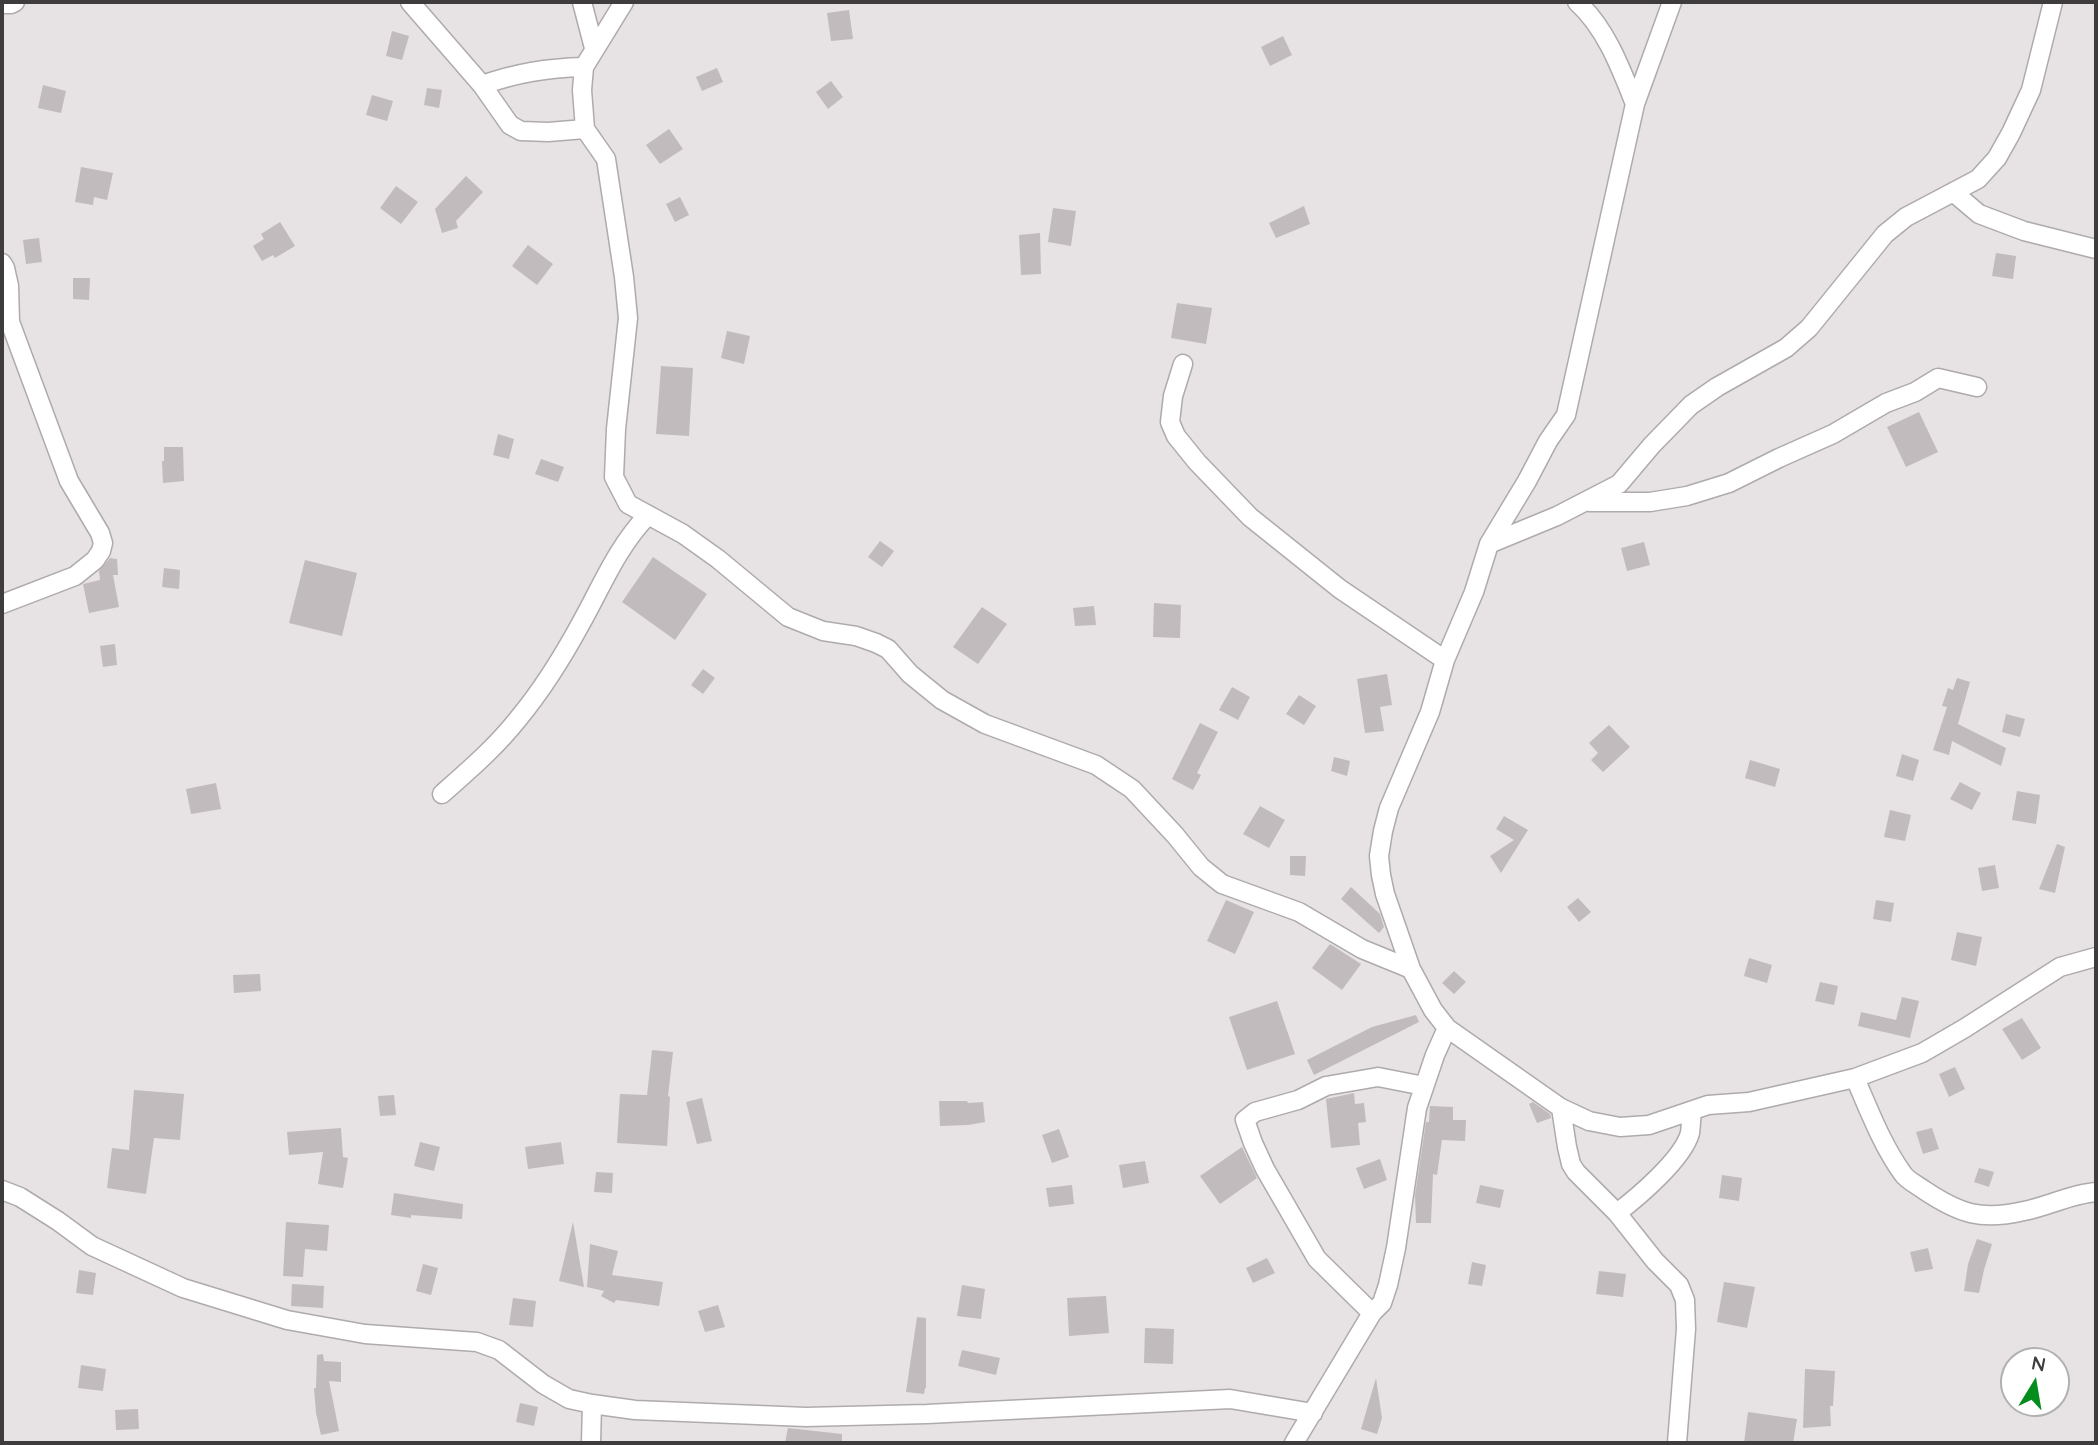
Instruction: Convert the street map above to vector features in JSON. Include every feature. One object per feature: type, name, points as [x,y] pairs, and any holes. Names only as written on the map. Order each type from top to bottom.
[{"type":"street","points":[[2,4],[15,2]]},
{"type":"street","points":[[410,2],[482,85],[510,125],[521,131],[585,129]]},
{"type":"street","points":[[582,2],[594,48]]},
{"type":"street","points":[[624,2],[584,66],[582,90],[585,129],[606,159],[624,277],[628,318],[616,429],[614,477],[628,504],[683,534],[788,617],[823,631],[856,636],[876,643],[888,649],[910,674],[942,701],[985,723],[1096,765],[1132,789],[1202,867],[1222,884],[1299,912],[1362,949],[1411,968]]},
{"type":"street","points":[[1577,2],[1590,13],[1618,62],[1635,104]]},
{"type":"street","points":[[1672,2],[1635,104],[1566,415],[1548,441],[1489,544],[1474,592],[1445,660],[1430,712],[1389,808],[1379,856],[1381,876],[1411,968],[1433,1010],[1447,1028],[1561,1108],[1588,1121],[1620,1127],[1649,1125],[1708,1105],[1761,1099],[1855,1078],[1922,1053],[2060,967],[2096,957]]},
{"type":"street","points":[[1489,544],[1557,516],[1619,484],[1691,405],[1786,348],[1809,328],[1885,234],[1906,217],[1978,179],[1997,158],[2031,90],[2053,2]]},
{"type":"street","points":[[482,85],[548,68],[584,66]]},
{"type":"street","points":[[1953,192],[1979,214],[2024,231],[2096,249]]},
{"type":"street","points":[[2,264],[9,286],[10,322],[69,481],[100,533],[103,543],[94,560],[75,576],[2,604]]},
{"type":"street","points":[[1184,364],[1172,396],[1170,422],[1176,436],[1197,462],[1250,517],[1330,581],[1445,660]]},
{"type":"street","points":[[1586,502],[1650,502],[1687,496],[1728,483],[1833,434],[1886,403],[1915,393],[1938,378],[1977,387]]},
{"type":"street","points":[[442,794],[482,759],[517,721],[580,626],[620,548],[647,516]]},
{"type":"street","points":[[1294,1443],[1373,1313],[1382,1303],[1396,1248],[1417,1108],[1447,1028]]},
{"type":"street","points":[[1373,1313],[1317,1259],[1265,1169],[1245,1120],[1255,1112],[1298,1100],[1326,1086],[1378,1077],[1424,1086]]},
{"type":"street","points":[[1855,1078],[1879,1132],[1904,1176],[1934,1196],[1969,1214],[1994,1216],[2026,1211],[2080,1194],[2096,1192]]},
{"type":"street","points":[[1561,1108],[1571,1164],[1576,1172],[1617,1213],[1655,1261],[1679,1285],[1685,1300],[1686,1329],[1677,1443]]},
{"type":"street","points":[[1617,1213],[1665,1169],[1681,1148],[1689,1135],[1692,1111]]},
{"type":"street","points":[[2,1190],[29,1202],[92,1246],[183,1288],[287,1320],[365,1335],[477,1342],[499,1350],[543,1384],[569,1399],[592,1404],[635,1410],[806,1417],[927,1414],[1230,1399],[1313,1413]]},
{"type":"street","points":[[591,1443],[592,1404]]},
{"type":"building","points":[[849,10],[853,39],[831,41],[827,13]]},
{"type":"building","points":[[392,31],[409,36],[402,60],[386,56]]},
{"type":"building","points":[[1283,36],[1292,55],[1270,66],[1261,47]]},
{"type":"building","points":[[717,68],[723,82],[702,91],[696,77]]},
{"type":"building","points":[[831,81],[843,97],[828,109],[816,92]]},
{"type":"building","points":[[43,85],[66,91],[61,113],[38,108]]},
{"type":"building","points":[[427,88],[442,90],[439,108],[424,105]]},
{"type":"building","points":[[372,95],[393,101],[387,121],[366,115]]},
{"type":"building","points":[[669,129],[683,149],[660,164],[646,145]]},
{"type":"building","points":[[81,167],[113,173],[107,200],[94,197],[93,205],[75,202]]},
{"type":"building","points":[[466,176],[483,192],[456,221],[458,228],[442,233],[435,209]]},
{"type":"building","points":[[396,186],[418,202],[401,224],[380,208]]},
{"type":"building","points":[[680,197],[689,215],[675,222],[666,204]]},
{"type":"building","points":[[1304,206],[1310,224],[1276,238],[1269,223]]},
{"type":"building","points":[[1053,208],[1076,211],[1071,246],[1048,242]]},
{"type":"building","points":[[280,222],[295,246],[275,258],[273,255],[262,261],[253,246],[264,239],[261,234]]},
{"type":"building","points":[[1040,233],[1041,274],[1021,275],[1019,235]]},
{"type":"building","points":[[39,238],[42,262],[26,264],[23,240]]},
{"type":"building","points":[[528,245],[553,264],[537,285],[512,266]]},
{"type":"building","points":[[1996,253],[2016,256],[2013,279],[1992,276]]},
{"type":"building","points":[[73,278],[90,278],[89,300],[73,299]]},
{"type":"building","points":[[1177,303],[1212,308],[1206,344],[1171,338]]},
{"type":"building","points":[[727,331],[750,336],[744,364],[721,358]]},
{"type":"building","points":[[661,366],[693,368],[689,436],[656,434]]},
{"type":"building","points":[[1919,412],[1938,452],[1906,467],[1887,427]]},
{"type":"building","points":[[498,434],[514,439],[509,459],[493,455]]},
{"type":"building","points":[[164,447],[183,447],[184,481],[163,483]]},
{"type":"building","points":[[541,459],[564,467],[558,482],[535,474]]},
{"type":"building","points":[[880,541],[894,551],[882,567],[868,557]]},
{"type":"building","points":[[1644,542],[1650,565],[1627,571],[1621,548]]},
{"type":"building","points":[[653,557],[707,594],[675,640],[622,602]]},
{"type":"building","points":[[110,558],[117,559],[118,575],[113,575],[119,607],[89,613],[83,584],[100,580],[99,571]]},
{"type":"building","points":[[305,560],[357,573],[342,636],[289,623]]},
{"type":"building","points":[[164,568],[180,570],[179,589],[162,587]]},
{"type":"building","points":[[1154,603],[1181,605],[1180,638],[1153,637]]},
{"type":"building","points":[[1094,606],[1096,625],[1075,626],[1073,608]]},
{"type":"building","points":[[982,607],[1007,624],[978,664],[953,647]]},
{"type":"building","points":[[115,644],[117,665],[103,667],[100,646]]},
{"type":"building","points":[[703,669],[715,678],[703,694],[691,685]]},
{"type":"building","points":[[1387,674],[1392,705],[1380,707],[1384,731],[1365,733],[1357,679]]},
{"type":"building","points":[[1957,678],[1970,682],[1958,724],[2006,748],[2001,766],[1952,741],[1949,755],[1933,750],[1947,707],[1942,706],[1948,688],[1953,690]]},
{"type":"building","points":[[1232,687],[1250,697],[1238,720],[1219,710]]},
{"type":"building","points":[[1299,695],[1316,706],[1304,725],[1286,714]]},
{"type":"building","points":[[2006,714],[2025,719],[2020,737],[2002,732]]},
{"type":"building","points":[[1200,723],[1218,732],[1197,773],[1201,775],[1193,790],[1172,779]]},
{"type":"building","points":[[1609,725],[1630,747],[1603,772],[1591,760],[1598,753],[1589,743]]},
{"type":"building","points":[[1902,754],[1919,760],[1913,781],[1896,776]]},
{"type":"building","points":[[1334,757],[1350,761],[1347,776],[1331,771]]},
{"type":"building","points":[[1750,760],[1780,769],[1775,787],[1745,778]]},
{"type":"building","points":[[1960,782],[1981,793],[1972,810],[1950,799]]},
{"type":"building","points":[[216,783],[221,809],[191,814],[186,789]]},
{"type":"building","points":[[2017,791],[2040,795],[2036,824],[2012,820]]},
{"type":"building","points":[[1260,806],[1285,820],[1269,848],[1243,834]]},
{"type":"building","points":[[1890,810],[1911,815],[1905,841],[1884,837]]},
{"type":"building","points":[[1504,816],[1528,830],[1501,873],[1490,856],[1514,840],[1496,829]]},
{"type":"building","points":[[2057,844],[2065,847],[2055,893],[2039,889]]},
{"type":"building","points":[[1290,856],[1306,856],[1305,876],[1290,875]]},
{"type":"building","points":[[1995,865],[1999,888],[1982,891],[1978,868]]},
{"type":"building","points":[[1351,887],[1380,914],[1384,927],[1379,933],[1341,899]]},
{"type":"building","points":[[1578,898],[1591,912],[1579,922],[1567,907]]},
{"type":"building","points":[[1226,900],[1254,912],[1235,954],[1207,941]]},
{"type":"building","points":[[1876,900],[1894,903],[1891,922],[1873,919]]},
{"type":"building","points":[[1957,932],[1982,937],[1976,966],[1951,960]]},
{"type":"building","points":[[1330,944],[1361,964],[1342,990],[1312,968]]},
{"type":"building","points":[[1749,958],[1772,965],[1767,983],[1744,976]]},
{"type":"building","points":[[1454,971],[1466,982],[1454,994],[1442,983]]},
{"type":"building","points":[[260,974],[261,991],[234,993],[233,975]]},
{"type":"building","points":[[1820,982],[1838,986],[1834,1005],[1815,1001]]},
{"type":"building","points":[[1902,997],[1919,1001],[1910,1038],[1858,1026],[1861,1012],[1896,1020]]},
{"type":"building","points":[[1277,1001],[1295,1054],[1247,1070],[1229,1017]]},
{"type":"building","points":[[1416,1015],[1419,1022],[1314,1075],[1307,1060],[1372,1027]]},
{"type":"building","points":[[2022,1018],[2041,1048],[2022,1060],[2002,1029]]},
{"type":"building","points":[[652,1050],[673,1052],[668,1096],[667,1146],[617,1143],[620,1094],[647,1095]]},
{"type":"building","points":[[1955,1067],[1965,1089],[1949,1097],[1939,1074]]},
{"type":"building","points":[[134,1090],[184,1094],[180,1140],[154,1138],[146,1194],[107,1188],[112,1148],[129,1150]]},
{"type":"building","points":[[1354,1093],[1355,1104],[1364,1103],[1366,1122],[1358,1123],[1360,1145],[1331,1148],[1326,1099]]},
{"type":"building","points":[[394,1095],[396,1115],[380,1116],[378,1096]]},
{"type":"building","points":[[702,1098],[712,1141],[697,1144],[686,1102]]},
{"type":"building","points":[[939,1101],[983,1102],[985,1122],[940,1126]]},
{"type":"building","points":[[1533,1102],[1550,1114],[1551,1118],[1537,1123],[1529,1104]]},
{"type":"building","points":[[1430,1106],[1453,1107],[1453,1120],[1466,1120],[1465,1141],[1442,1140],[1437,1175],[1433,1174],[1431,1223],[1416,1223],[1415,1195]]},
{"type":"building","points":[[341,1128],[343,1157],[348,1158],[343,1188],[318,1184],[323,1152],[289,1155],[287,1132]]},
{"type":"building","points":[[1932,1128],[1939,1149],[1923,1154],[1916,1132]]},
{"type":"building","points":[[1059,1129],[1069,1157],[1052,1163],[1042,1135]]},
{"type":"building","points":[[420,1142],[440,1147],[434,1171],[414,1166]]},
{"type":"building","points":[[561,1142],[564,1164],[528,1169],[525,1147]]},
{"type":"building","points":[[1242,1147],[1257,1178],[1220,1204],[1200,1176]]},
{"type":"building","points":[[1380,1159],[1387,1180],[1364,1189],[1356,1168]]},
{"type":"building","points":[[1145,1161],[1149,1183],[1123,1188],[1119,1165]]},
{"type":"building","points":[[1979,1168],[1994,1172],[1989,1187],[1974,1182]]},
{"type":"building","points":[[596,1172],[613,1173],[612,1193],[594,1192]]},
{"type":"building","points":[[1722,1175],[1742,1178],[1739,1201],[1719,1198]]},
{"type":"building","points":[[1072,1185],[1074,1204],[1049,1207],[1046,1188]]},
{"type":"building","points":[[1480,1185],[1504,1190],[1500,1208],[1476,1203]]},
{"type":"building","points":[[394,1193],[463,1204],[462,1219],[391,1215]]},
{"type":"building","points":[[286,1222],[329,1225],[327,1251],[305,1249],[303,1277],[283,1276]]},
{"type":"building","points":[[573,1222],[584,1287],[559,1281]]},
{"type":"building","points":[[1977,1239],[1992,1244],[1979,1293],[1964,1291],[1968,1264]]},
{"type":"building","points":[[590,1244],[618,1251],[612,1275],[663,1282],[659,1306],[616,1300],[614,1303],[601,1296],[604,1291],[587,1287]]},
{"type":"building","points":[[1928,1248],[1933,1269],[1915,1272],[1910,1252]]},
{"type":"building","points":[[1267,1258],[1275,1273],[1253,1283],[1246,1268]]},
{"type":"building","points":[[1472,1262],[1486,1265],[1482,1286],[1468,1284]]},
{"type":"building","points":[[423,1264],[438,1268],[431,1295],[416,1291]]},
{"type":"building","points":[[79,1270],[96,1273],[93,1295],[76,1293]]},
{"type":"building","points":[[1599,1271],[1626,1274],[1623,1297],[1596,1294]]},
{"type":"building","points":[[1724,1282],[1755,1287],[1747,1328],[1717,1322]]},
{"type":"building","points":[[292,1284],[324,1286],[323,1308],[291,1306]]},
{"type":"building","points":[[962,1285],[985,1289],[981,1319],[957,1316]]},
{"type":"building","points":[[1106,1296],[1109,1333],[1069,1336],[1067,1298]]},
{"type":"building","points":[[513,1298],[536,1301],[533,1327],[509,1325]]},
{"type":"building","points":[[718,1305],[725,1327],[705,1332],[698,1311]]},
{"type":"building","points":[[917,1317],[926,1318],[924,1394],[906,1392]]},
{"type":"building","points":[[1145,1328],[1174,1329],[1173,1364],[1144,1363]]},
{"type":"building","points":[[962,1350],[1000,1358],[996,1375],[958,1366]]},
{"type":"building","points":[[323,1354],[324,1361],[341,1362],[341,1382],[329,1381],[339,1431],[321,1435],[314,1388],[317,1355]]},
{"type":"building","points":[[81,1365],[106,1369],[103,1391],[78,1388]]},
{"type":"building","points":[[1805,1369],[1835,1371],[1833,1406],[1830,1406],[1831,1426],[1803,1428]]},
{"type":"building","points":[[1376,1378],[1382,1418],[1377,1434],[1361,1429]]},
{"type":"building","points":[[520,1403],[538,1407],[534,1426],[516,1422]]},
{"type":"building","points":[[138,1409],[139,1429],[116,1430],[115,1410]]},
{"type":"building","points":[[1748,1412],[1797,1419],[1793,1443],[1744,1443]]},
{"type":"building","points":[[788,1428],[842,1434],[842,1443],[785,1443]]}]
